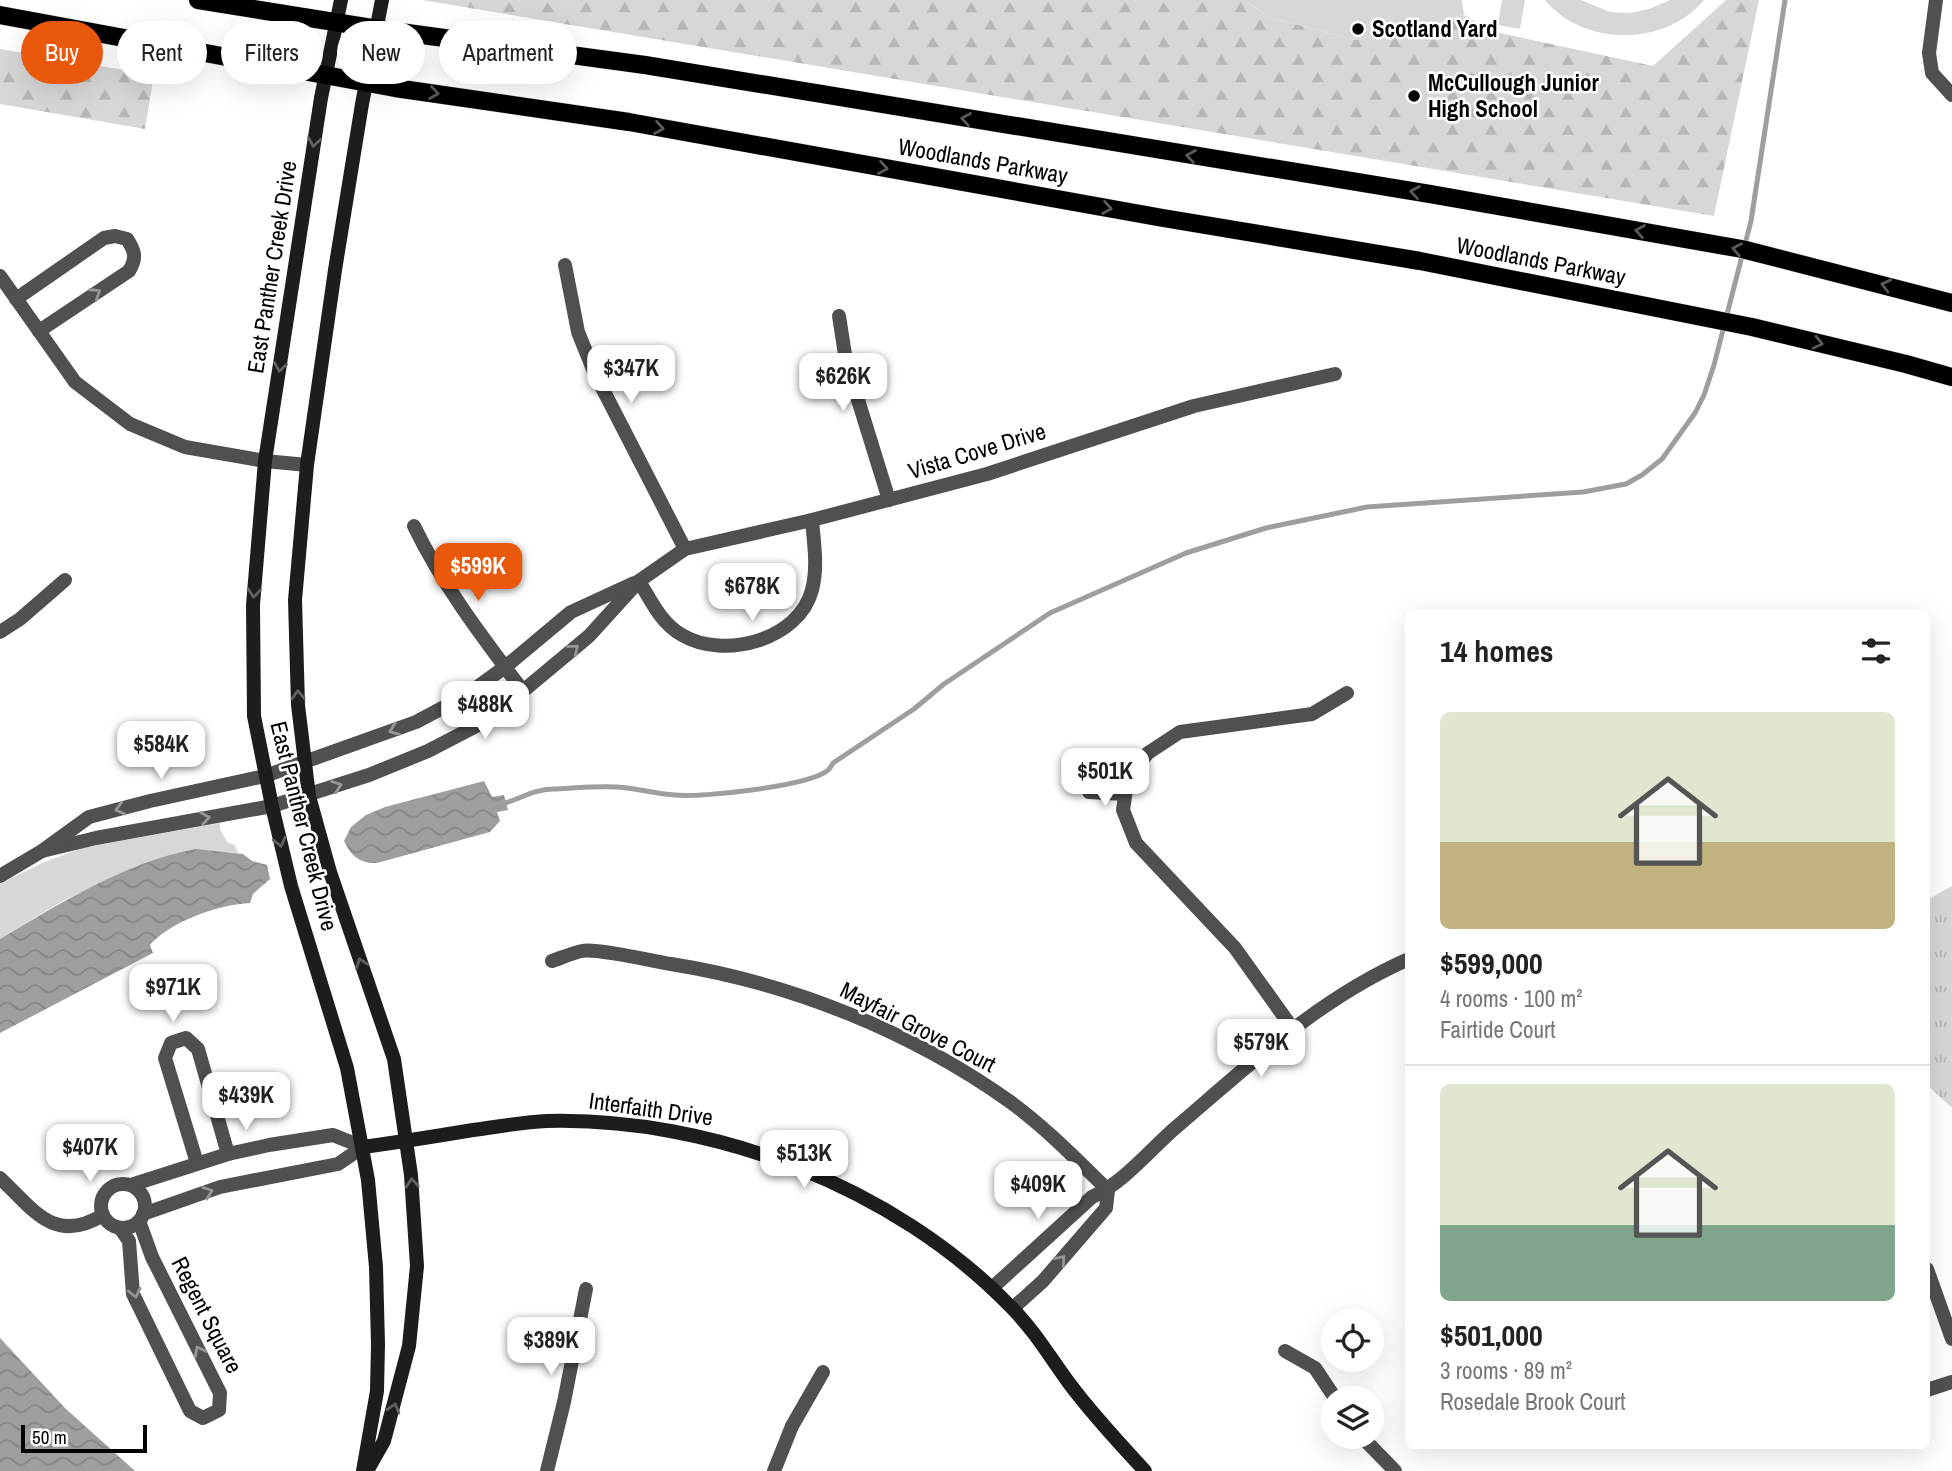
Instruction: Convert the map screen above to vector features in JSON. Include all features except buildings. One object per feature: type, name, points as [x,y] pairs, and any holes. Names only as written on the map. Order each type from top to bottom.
[{"type":"main road","name":"Woodlands Parkway","points":[[198,0],[337,22]]},
{"type":"main road","name":"Woodlands Parkway","points":[[0,15],[337,77]]},
{"type":"main road","name":"Woodlands Parkway","points":[[425,35],[645,65],[1430,194],[1707,243],[1952,303]]},
{"type":"main road","name":"Woodlands Parkway","points":[[374,84],[629,122],[1163,218],[1420,261],[1752,327],[1906,363],[1952,377]]},
{"type":"street","name":"East Panther Creek Drive","points":[[338,21],[341,0]]},
{"type":"street","name":"East Panther Creek Drive","points":[[379,21],[383,0]]},
{"type":"street","points":[[1936,0],[1929,53],[1932,74],[1952,95]]},
{"type":"street","name":"East Panther Creek Drive","points":[[337,26],[326,75],[265,461],[253,605],[254,716],[291,886],[347,1068],[363,1147],[376,1267],[378,1344],[377,1391],[365,1471]]},
{"type":"street","name":"East Panther Creek Drive","points":[[365,1471],[384,1441],[409,1346],[417,1266],[407,1140],[394,1059],[330,872],[309,796],[298,705],[295,600],[307,465],[335,270],[367,84]]},
{"type":"street","points":[[16,299],[104,239],[115,236],[127,239],[135,251],[135,262],[129,271],[39,331]]},
{"type":"street","points":[[565,265],[578,332],[595,374],[685,550]]},
{"type":"street","points":[[0,276],[75,382],[130,424],[185,447],[265,461],[307,465]]},
{"type":"street","points":[[839,316],[846,361],[889,500]]},
{"type":"street","name":"Vista Cove Drive","points":[[42,851],[89,817],[265,776],[416,722],[465,696],[505,667],[571,612],[639,581],[685,550],[987,474],[1194,407],[1335,374]]},
{"type":"street","points":[[639,581],[664,622],[683,636],[724,646],[768,637],[786,628],[801,613],[812,592],[816,565],[812,520]]},
{"type":"street","points":[[414,526],[431,561],[463,612],[523,691]]},
{"type":"street","points":[[0,632],[20,619],[65,580]]},
{"type":"street","name":"Vista Cove Drive","points":[[42,851],[96,838],[272,806],[369,775],[428,751],[480,724],[523,691],[589,636],[639,581]]},
{"type":"street","points":[[1293,1028],[1235,948],[1136,843],[1123,810],[1125,794],[1128,776],[1148,753],[1180,732],[1312,714],[1347,693]]},
{"type":"street","points":[[1089,792],[1125,794]]},
{"type":"street","points":[[0,876],[42,851]]},
{"type":"street","name":"Mayfair Grove Court","points":[[552,961],[584,950],[673,964],[772,986],[828,1006],[880,1028],[954,1066],[1010,1102],[1055,1139],[1108,1190]]},
{"type":"street","points":[[992,1288],[1092,1197],[1108,1190],[1146,1153],[1293,1028],[1364,981],[1405,961]]},
{"type":"street","points":[[197,1163],[165,1058],[171,1043],[186,1038],[198,1049],[228,1154]]},
{"type":"street","name":"Interfaith Drive","points":[[363,1147],[510,1125],[568,1121],[645,1127],[715,1140],[762,1153],[861,1198],[915,1228],[992,1288],[1013,1308],[1091,1411],[1145,1471]]},
{"type":"street","points":[[333,1135],[363,1147],[338,1164],[220,1187],[141,1218],[127,1228],[120,1228],[107,1221],[103,1215],[102,1201],[110,1188],[131,1185],[228,1154],[333,1135]]},
{"type":"street","points":[[0,1178],[43,1219],[59,1227],[92,1222],[103,1215]]},
{"type":"street","points":[[131,1185],[142,1194],[144,1200],[141,1218]]},
{"type":"street","points":[[1013,1308],[1043,1281],[1106,1208],[1108,1190]]},
{"type":"street","name":"Regent Square","points":[[120,1228],[129,1241],[133,1294],[190,1411],[203,1418],[219,1410],[220,1393],[152,1257],[141,1218]]},
{"type":"street","points":[[1930,1277],[1952,1339]]},
{"type":"street","points":[[547,1471],[564,1402],[586,1289]]},
{"type":"street","points":[[1285,1351],[1315,1368],[1327,1386]]},
{"type":"street","points":[[774,1471],[792,1426],[823,1372]]},
{"type":"street","points":[[1930,1389],[1952,1382]]},
{"type":"street","points":[[1374,1449],[1395,1471]]},
{"type":"green space","name":"McCullough Junior High School","points":[[422,0],[1245,0],[1268,17],[1355,40],[1464,15],[1491,31],[1653,66],[1726,0],[1759,0],[1714,216],[577,26],[577,21],[548,21]]},
{"type":"green space","name":"Scotland Yard","points":[[1245,0],[1462,0],[1464,15],[1355,40],[1268,17]]},
{"type":"green space","points":[[1502,0],[1525,0],[1520,29],[1498,25]]},
{"type":"green space","points":[[1545,0],[1581,0],[1610,12],[1630,13],[1670,0],[1704,0],[1688,15],[1668,26],[1647,33],[1624,35],[1602,33],[1581,26],[1561,15]]},
{"type":"green space","points":[[0,49],[21,53],[21,84],[103,84],[103,66],[117,69],[117,84],[152,84],[145,129],[0,104]]},
{"type":"green space","points":[[220,823],[227,842],[235,845],[238,853],[196,850],[173,854],[124,872],[59,903],[0,939],[0,884],[42,863],[82,848]]},
{"type":"green space","points":[[1952,886],[1952,1108],[1930,1088],[1930,898]]},
{"type":"water","points":[[484,781],[492,797],[504,795],[508,810],[497,812],[500,821],[490,832],[377,863],[357,858],[344,841],[351,827],[366,815],[385,807]]},
{"type":"water","points":[[196,849],[243,854],[252,861],[267,865],[270,879],[253,894],[250,903],[224,907],[182,922],[150,945],[153,953],[0,1033],[0,939],[94,885],[144,863]]},
{"type":"water","points":[[0,1338],[65,1408],[135,1471],[0,1471]]},
{"type":"waterway","points":[[502,804],[546,789],[617,787],[688,795],[730,793],[799,782],[828,771],[833,763],[1050,613],[1186,553],[1266,528],[1367,507],[1583,492],[1626,484],[1642,475],[1662,459],[1695,413],[1714,365],[1751,221],[1785,0]]},
{"type":"place","name":"Scotland Yard","points":[[1358,29]]},
{"type":"place","name":"McCullough Junior High School","points":[[1414,96]]}]
